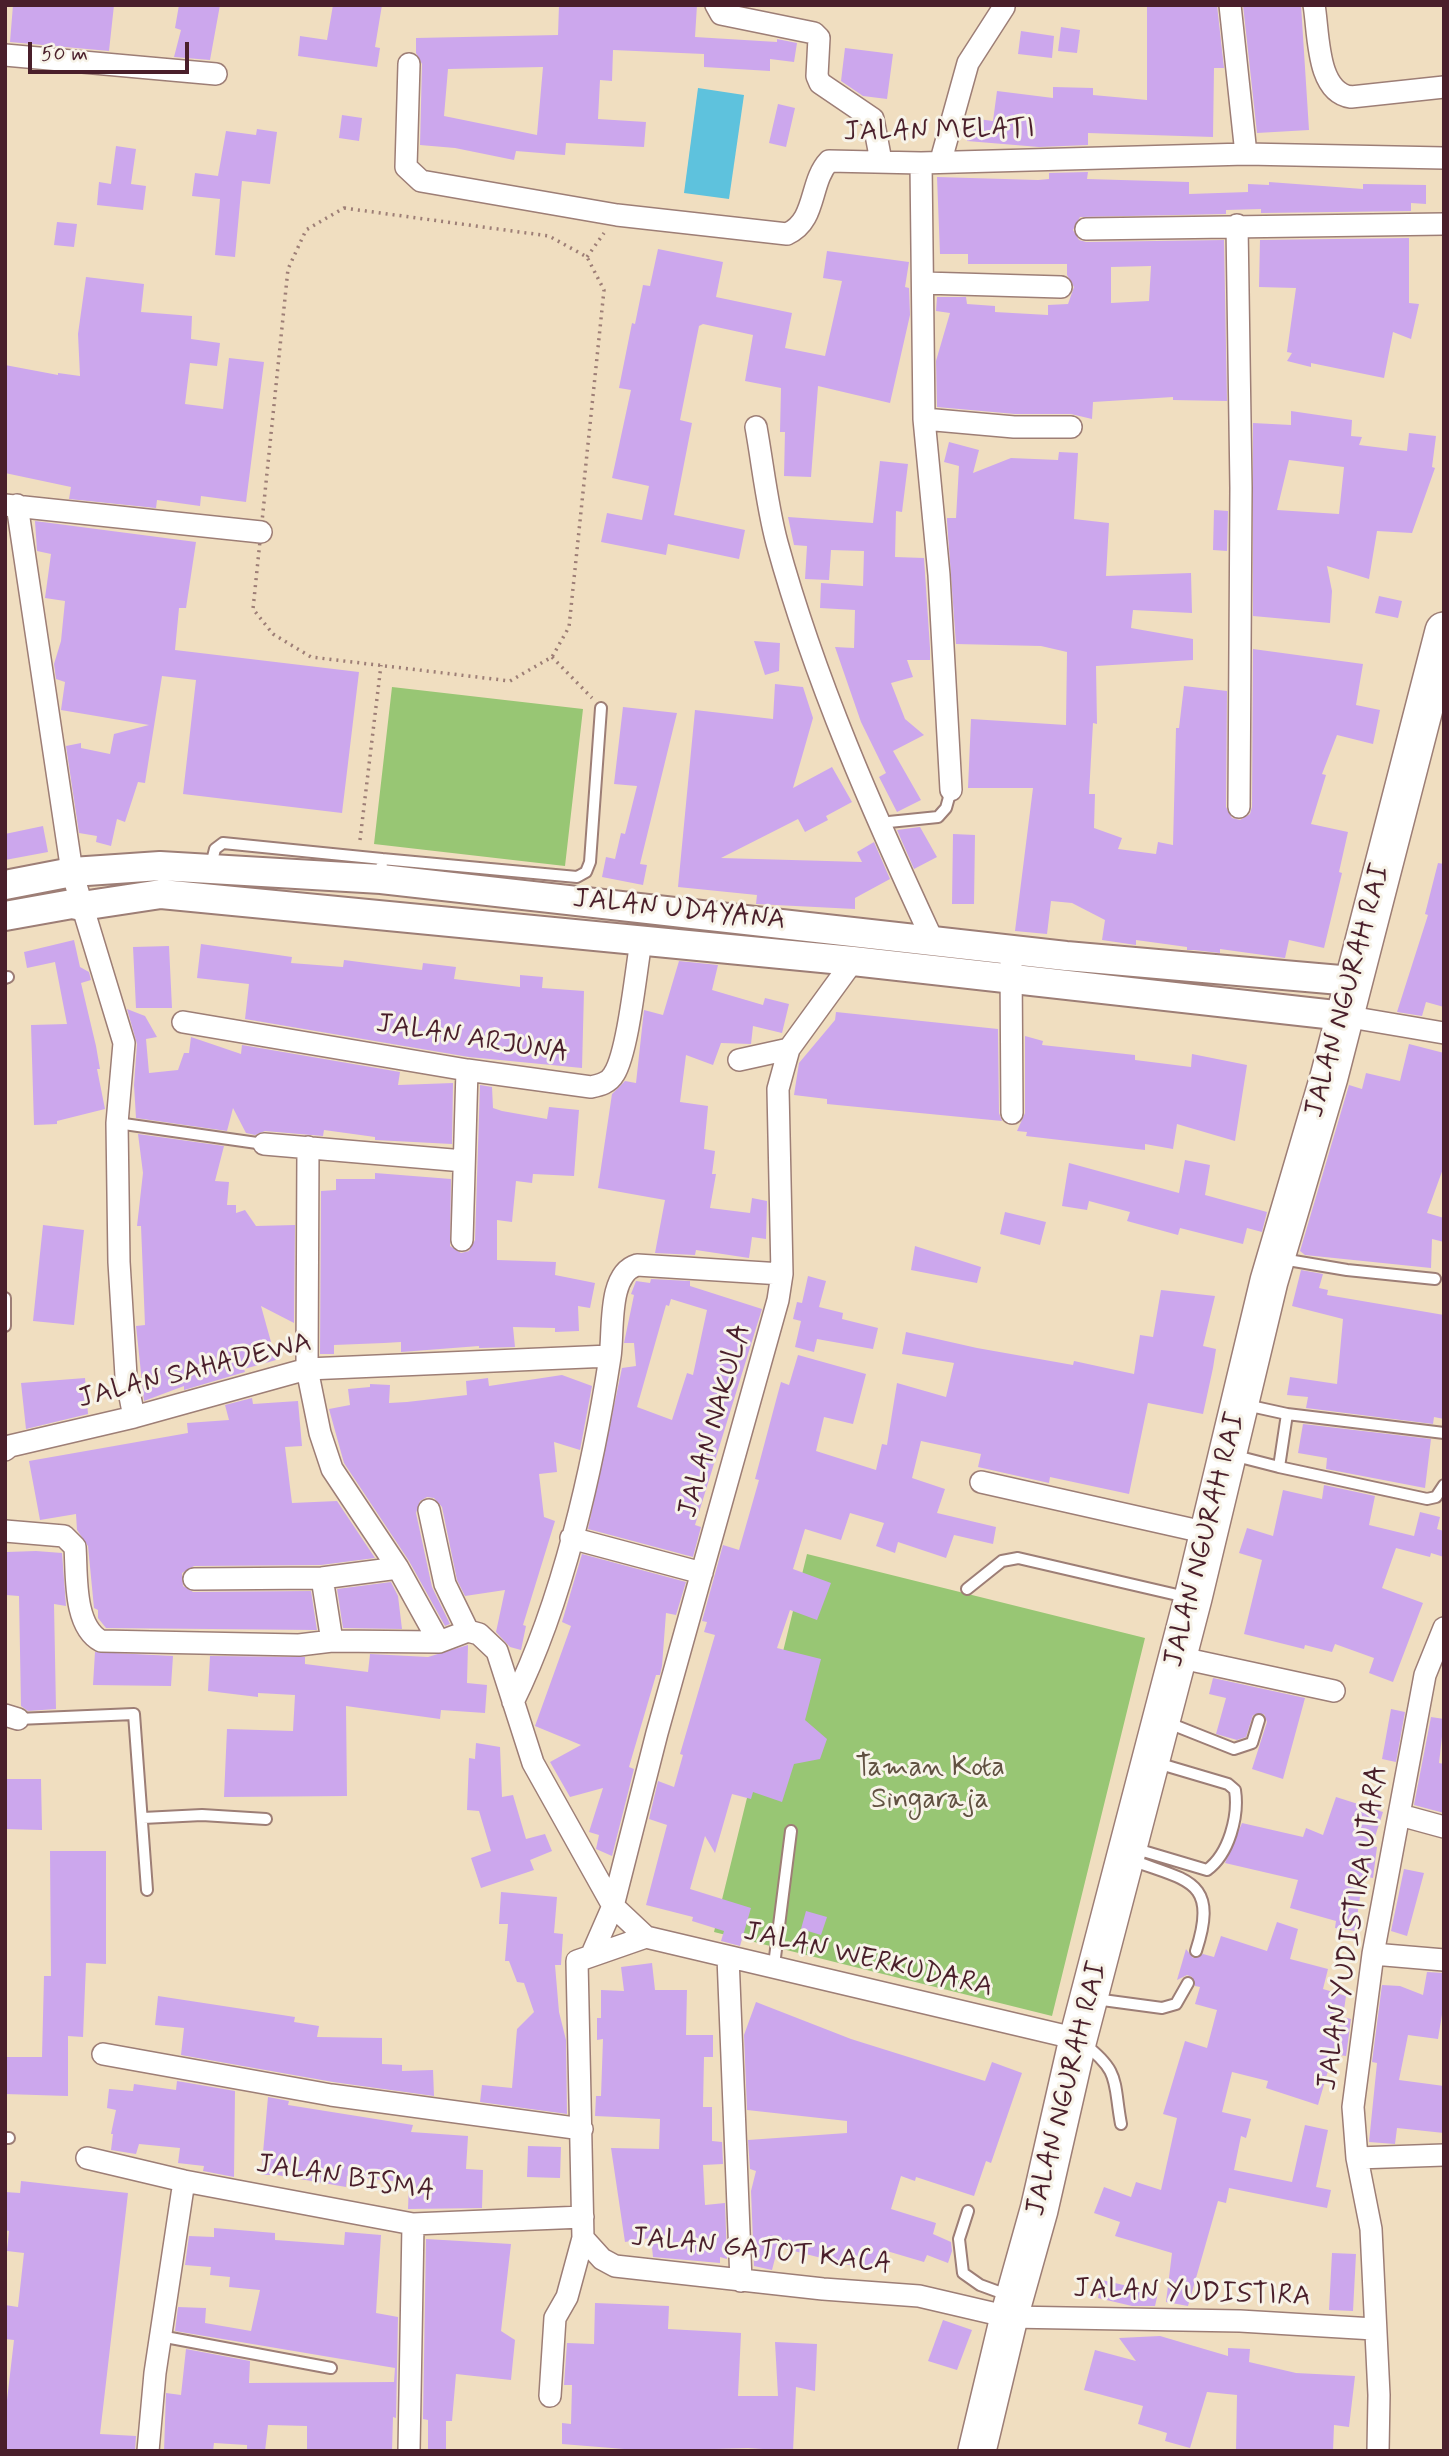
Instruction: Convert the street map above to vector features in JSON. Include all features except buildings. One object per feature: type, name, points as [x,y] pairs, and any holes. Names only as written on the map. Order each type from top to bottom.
[{"type":"highway","name":"JALAN NGURAH RAI","points":[[977,2451],[1039,2210],[1078,2039],[1129,1852],[1193,1598],[1275,1258],[1436,693],[1444,631]]},
{"type":"street","points":[[716,5],[721,14],[814,33],[819,38],[817,76],[820,83],[873,119],[881,161]]},
{"type":"street","points":[[1230,5],[1246,154]]},
{"type":"street","points":[[1314,5],[1328,82],[1337,93],[1351,97],[1444,87]]},
{"type":"street","points":[[951,790],[939,575],[924,419],[924,283],[931,162],[968,63],[1004,7]]},
{"type":"street","points":[[5,55],[216,74]]},
{"type":"street","name":"JALAN MELATI","points":[[409,64],[407,167],[421,181],[617,215],[787,234],[797,230],[805,220],[819,172],[830,161],[931,162],[1246,154],[1444,158]]},
{"type":"street","points":[[1086,229],[1444,224]]},
{"type":"street","points":[[1237,225],[1241,488],[1240,807]]},
{"type":"street","points":[[924,283],[1061,287]]},
{"type":"street","points":[[924,419],[1014,428],[1071,427]]},
{"type":"street","points":[[756,427],[781,554],[817,670],[878,823],[933,941]]},
{"type":"street","points":[[134,1418],[124,1351],[117,1123],[124,1043],[72,872],[11,505],[261,532]]},
{"type":"street","name":"JALAN UDAYANA","points":[[5,885],[72,872],[160,866],[210,869],[381,869],[684,911],[933,941],[1066,956],[1352,981]]},
{"type":"street","points":[[377,914],[381,869]]},
{"type":"street","name":"JALAN UDAYANA","points":[[5,916],[72,904],[82,906],[161,894],[853,961],[1344,1016]]},
{"type":"street","points":[[681,944],[684,911]]},
{"type":"street","name":"JALAN ARJUNA","points":[[183,1022],[467,1070],[591,1087],[602,1085],[613,1076],[621,1057],[641,941]]},
{"type":"street","points":[[1009,948],[1012,979],[1012,1113]]},
{"type":"street","name":"JALAN NAKULA","points":[[613,1906],[778,1300],[782,1274],[778,1089],[789,1049],[853,961]]},
{"type":"street","points":[[1344,1016],[1444,1033]]},
{"type":"street","points":[[739,1060],[789,1049]]},
{"type":"street","points":[[461,1240],[467,1070]]},
{"type":"street","points":[[264,1144],[464,1161]]},
{"type":"street","points":[[308,1147],[307,1368],[320,1433],[332,1469],[398,1568],[439,1642]]},
{"type":"street","points":[[513,1702],[537,1655],[571,1538],[595,1442],[610,1356],[617,1288],[623,1273],[637,1265],[782,1274]]},
{"type":"street","name":"JALAN SAHADEWA","points":[[5,1450],[10,1446],[134,1418],[307,1368],[610,1356]]},
{"type":"street","points":[[981,1482],[1208,1533]]},
{"type":"street","points":[[429,1510],[445,1584],[468,1631],[488,1639],[497,1651],[533,1763],[613,1906],[585,1958],[583,2238],[568,2297],[555,2318],[550,2396]]},
{"type":"street","points":[[5,1531],[64,1536],[71,1542],[75,1547],[78,1600],[89,1631],[101,1641],[299,1645],[332,1641],[439,1642],[468,1631]]},
{"type":"street","points":[[571,1538],[702,1573]]},
{"type":"street","points":[[194,1579],[322,1578],[398,1568]]},
{"type":"street","points":[[322,1578],[332,1641]]},
{"type":"street","name":"JALAN YUDISTIRA UTARA","points":[[1378,2451],[1379,2395],[1371,2229],[1357,2158],[1353,2108],[1373,1954],[1400,1815],[1435,1678],[1444,1628]]},
{"type":"street","points":[[1177,1657],[1334,1691]]},
{"type":"street","points":[[1400,1815],[1444,1827]]},
{"type":"street","name":"JALAN WERKUDARA","points":[[613,1906],[646,1937],[727,1957],[774,1965],[1078,2039]]},
{"type":"street","points":[[585,1958],[646,1937]]},
{"type":"street","points":[[1373,1954],[1444,1960]]},
{"type":"street","points":[[727,1957],[741,2281]]},
{"type":"street","points":[[103,2054],[331,2095],[582,2129]]},
{"type":"street","points":[[1357,2158],[1444,2155]]},
{"type":"street","name":"JALAN BISMA","points":[[87,2158],[184,2181],[413,2224],[583,2217]]},
{"type":"street","points":[[148,2451],[160,2336],[184,2181]]},
{"type":"street","points":[[410,2451],[413,2224]]},
{"type":"street","name":"JALAN GATOT KACA","points":[[583,2238],[602,2259],[615,2266],[1012,2307]]},
{"type":"street","name":"JALAN YUDISTIRA","points":[[1012,2307],[1374,2329]]},
{"type":"lane","points":[[381,869],[577,877],[586,872],[590,862],[601,708]]},
{"type":"lane","points":[[878,823],[938,817],[946,808],[951,790]]},
{"type":"lane","points":[[117,1123],[264,1144]]},
{"type":"lane","points":[[1275,1258],[1347,1270],[1435,1279]]},
{"type":"lane","points":[[5,1298],[5,1326]]},
{"type":"lane","points":[[1239,1403],[1287,1414],[1444,1433]]},
{"type":"lane","points":[[1279,1467],[1287,1414]]},
{"type":"lane","points":[[1226,1453],[1427,1499],[1436,1497],[1444,1485]]},
{"type":"lane","points":[[967,1589],[1002,1561],[1018,1558],[1193,1598]]},
{"type":"lane","points":[[12,1717],[134,1714],[147,1890]]},
{"type":"lane","points":[[1161,1720],[1234,1749],[1252,1743],[1259,1720]]},
{"type":"lane","points":[[1129,1852],[1207,1870],[1216,1864],[1230,1835],[1237,1801],[1235,1790],[1228,1784],[1151,1761]]},
{"type":"lane","points":[[143,1818],[202,1815],[266,1819]]},
{"type":"lane","points":[[774,1965],[791,1831]]},
{"type":"lane","points":[[1129,1852],[1188,1880],[1199,1893],[1205,1908],[1204,1928],[1196,1951]]},
{"type":"lane","points":[[1090,1998],[1112,2004],[1162,2008],[1176,2004],[1188,1983]]},
{"type":"lane","points":[[1078,2039],[1108,2064],[1114,2074],[1121,2124]]},
{"type":"lane","points":[[968,2211],[959,2239],[963,2273],[1012,2307]]},
{"type":"lane","points":[[160,2336],[331,2368]]},
{"type":"path","points":[[344,208],[549,236],[587,257],[604,290],[569,628],[552,657],[510,681],[311,657],[272,634],[253,609],[261,532],[288,269],[306,230],[344,208]]},
{"type":"path","points":[[552,657],[601,708]]},
{"type":"path","points":[[361,837],[381,665]]},
{"type":"green space","points":[[392,687],[583,709],[565,866],[374,844]]},
{"type":"green space","name":"Taman Kota Singaraja","points":[[807,1554],[1145,1638],[1052,2016],[714,1932]]},
{"type":"water","points":[[698,88],[744,95],[729,199],[684,193]]}]
